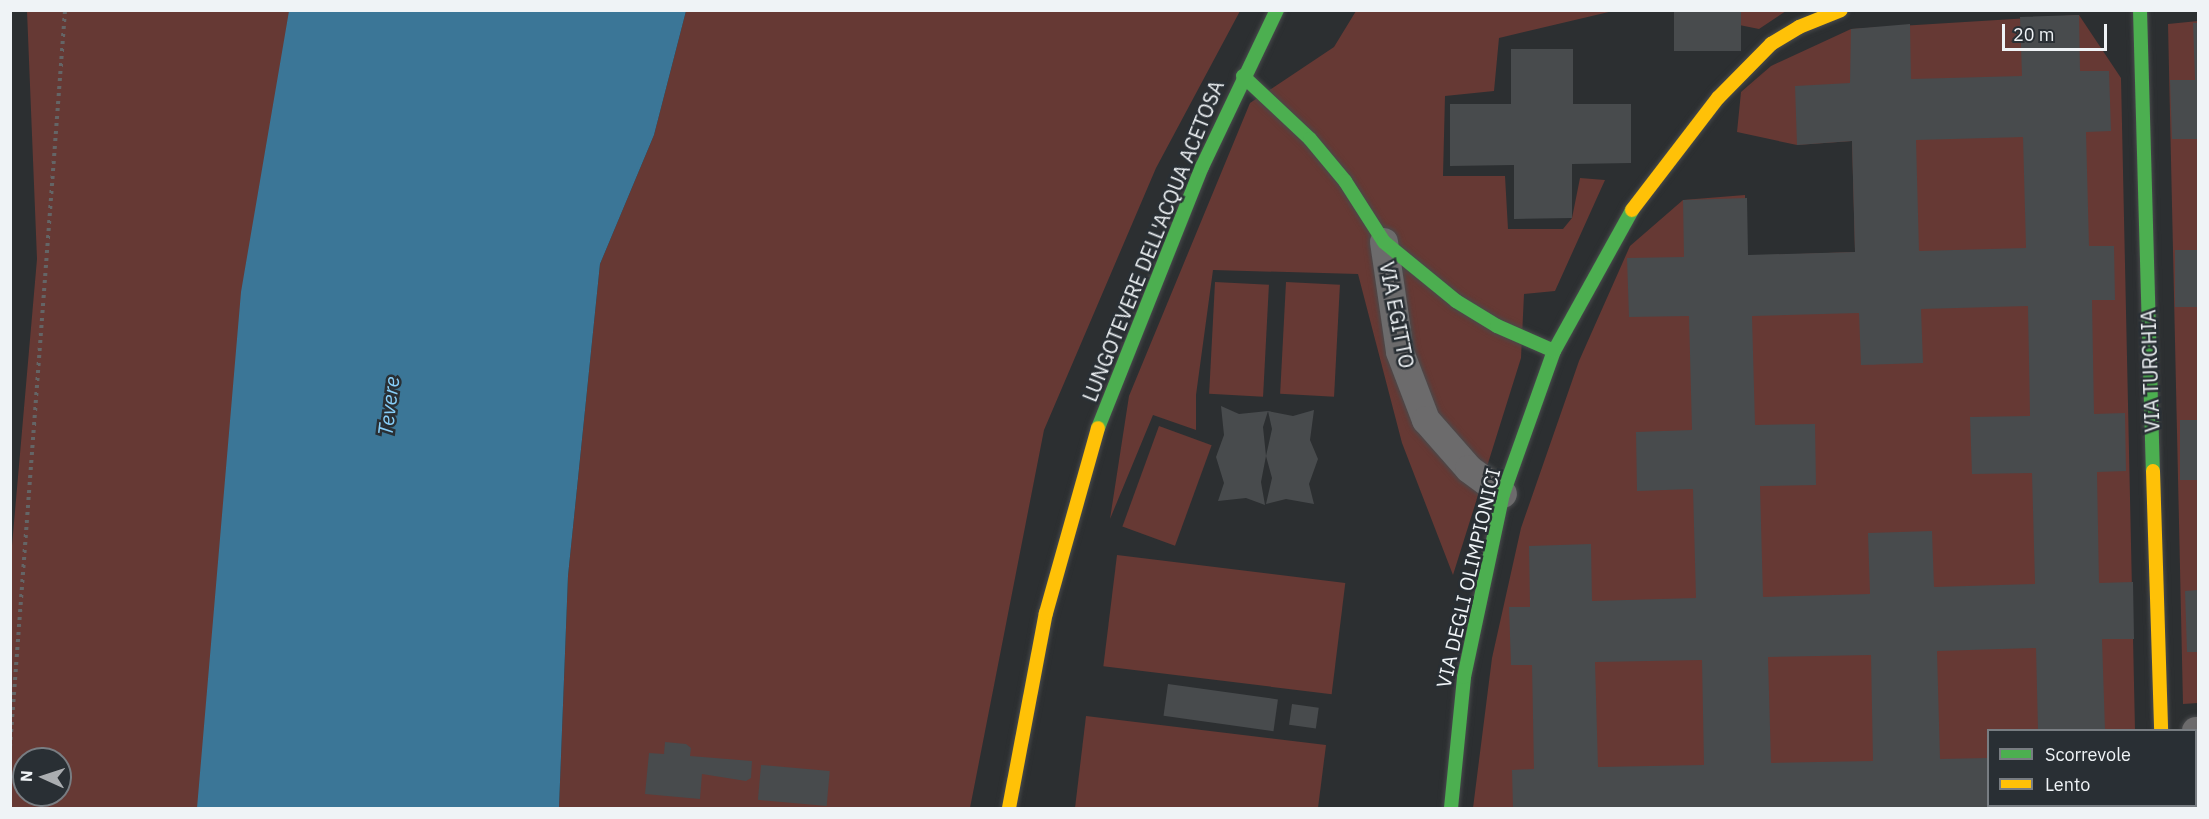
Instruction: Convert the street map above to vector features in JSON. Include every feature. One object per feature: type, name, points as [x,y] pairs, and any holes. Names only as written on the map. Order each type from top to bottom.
[{"type":"street","name":"LUNGOTEVERE DELL'ACQUA ACETOSA","points":[[1009,808],[1041,634],[1099,424],[1163,259],[1243,76],[1277,10]]},
{"type":"street","name":"VIA DEGLI OLIMPIONICI","points":[[1451,808],[1464,677],[1503,494],[1554,351],[1632,210],[1718,98],[1771,44],[1799,27],[1840,10]]},
{"type":"street","name":"VIA TURCHIA","points":[[2140,10],[2161,729]]},
{"type":"street","name":"VIA EGITTO","points":[[1243,76],[1310,139],[1345,181],[1384,243],[1456,301],[1497,326],[1554,351]]},
{"type":"street","name":"VIA EGITTO","points":[[1384,243],[1400,352],[1426,420],[1469,469],[1503,494]]},
{"type":"path","points":[[10,747],[65,10]]},
{"type":"shaded area","points":[[27,11],[307,11],[201,808],[11,808],[11,557],[37,259]]},
{"type":"shaded area","points":[[686,11],[1240,11],[1156,168],[1044,430],[970,808],[559,808],[568,576],[600,264],[654,135]]},
{"type":"shaded area","points":[[1356,11],[1613,11],[1499,38],[1494,91],[1445,96],[1443,176],[1505,176],[1508,229],[1563,229],[1572,218],[1580,178],[1605,180],[1555,291],[1524,294],[1521,358],[1453,575],[1402,443],[1358,274],[1213,270],[1196,395],[1196,430],[1153,415],[1110,519],[1129,396],[1250,103],[1334,47]]},
{"type":"shaded area","points":[[1670,11],[1786,11],[1759,29]]},
{"type":"shaded area","points":[[2079,15],[2121,78],[2135,729],[1987,729],[1987,807],[2137,808],[1473,808],[1492,658],[1521,528],[1579,361],[1630,246],[1683,200],[1745,195],[1746,256],[1855,252],[1852,141],[1797,145],[1737,132],[1741,92],[1771,66],[1851,29]]},
{"type":"shaded area","points":[[2198,21],[2198,703],[2183,704],[2168,24]]},
{"type":"shaded area","points":[[1215,282],[1269,285],[1263,397],[1209,394]]},
{"type":"shaded area","points":[[1286,282],[1340,285],[1334,397],[1280,394]]},
{"type":"shaded area","points":[[1159,426],[1212,445],[1175,546],[1122,527]]},
{"type":"shaded area","points":[[1117,555],[1345,583],[1332,694],[1103,666]]},
{"type":"shaded area","points":[[1086,716],[1326,745],[1318,808],[1075,808]]},
{"type":"water","name":"Tevere","points":[[289,11],[686,11],[654,135],[600,264],[568,576],[559,808],[197,808],[241,292]]},
{"type":"building","points":[[1674,10],[1741,10],[1741,51],[1674,51]]},
{"type":"building","points":[[2079,15],[2080,71],[2109,71],[2111,131],[2086,132],[2089,246],[2114,246],[2115,300],[2092,300],[2094,414],[2125,413],[2126,471],[2097,472],[2099,583],[2133,582],[2134,639],[2102,639],[2105,729],[2038,729],[2036,648],[1937,651],[1940,759],[1987,758],[1987,807],[2109,808],[1513,808],[1512,770],[1534,769],[1532,665],[1511,665],[1509,607],[1530,607],[1529,546],[1591,544],[1592,601],[1696,598],[1693,489],[1637,491],[1636,432],[1692,430],[1689,316],[1629,317],[1627,258],[1684,257],[1683,200],[1747,198],[1748,255],[1855,252],[1852,141],[1797,145],[1795,86],[1850,83],[1851,29],[1910,24],[1911,79],[2022,76],[2020,17]],"holes":[[[2023,137],[2026,248],[1919,251],[1916,140]],[[2028,306],[2030,416],[1970,417],[1972,474],[2032,473],[2035,584],[1934,587],[1932,531],[1868,533],[1870,594],[1763,597],[1760,486],[1816,485],[1815,424],[1755,425],[1752,316],[1859,313],[1861,365],[1923,363],[1921,309]],[[1871,655],[1873,761],[1771,763],[1768,657]],[[1702,660],[1704,765],[1598,767],[1595,662]]]},
{"type":"building","points":[[2193,23],[2198,23],[2198,139],[2172,139],[2170,80],[2195,80]]},
{"type":"building","points":[[1511,49],[1573,49],[1573,104],[1631,104],[1631,163],[1572,164],[1572,218],[1514,219],[1514,165],[1450,166],[1450,104],[1511,104]]},
{"type":"building","points":[[2175,250],[2198,250],[2198,307],[2175,307]]},
{"type":"building","points":[[1221,406],[1239,414],[1268,411],[1263,427],[1266,456],[1261,482],[1265,505],[1246,498],[1218,501],[1224,483],[1216,457],[1224,435]]},
{"type":"building","points":[[1314,410],[1310,440],[1318,459],[1309,484],[1314,504],[1286,499],[1266,504],[1272,478],[1266,456],[1272,429],[1268,411],[1293,416]]},
{"type":"building","points":[[2180,420],[2198,420],[2198,480],[2180,480]]},
{"type":"building","points":[[2198,590],[2198,652],[2187,652],[2185,591]]},
{"type":"building","points":[[1168,684],[1278,699],[1273,731],[1164,716]]},
{"type":"building","points":[[1292,704],[1319,708],[1316,729],[1289,725]]},
{"type":"building","points":[[665,742],[686,744],[691,748],[690,756],[752,761],[751,778],[746,781],[702,774],[700,799],[645,794],[649,753],[664,754]]},
{"type":"building","points":[[761,765],[830,771],[827,806],[758,800]]},
{"type":"traffic: fast","points":[[1098,428],[1202,167],[1277,10]]},
{"type":"traffic: fast","points":[[2140,10],[2153,471]]},
{"type":"traffic: fast","points":[[1243,76],[1310,139],[1345,181],[1384,242],[1456,301],[1497,326],[1554,351]]},
{"type":"traffic: fast","points":[[1451,808],[1464,677],[1503,494],[1554,351],[1632,210]]},
{"type":"traffic: slow","points":[[1632,210],[1718,98],[1771,44],[1799,27],[1841,10]]},
{"type":"traffic: slow","points":[[1009,808],[1046,613],[1098,428]]},
{"type":"traffic: slow","points":[[2153,471],[2161,729]]}]
